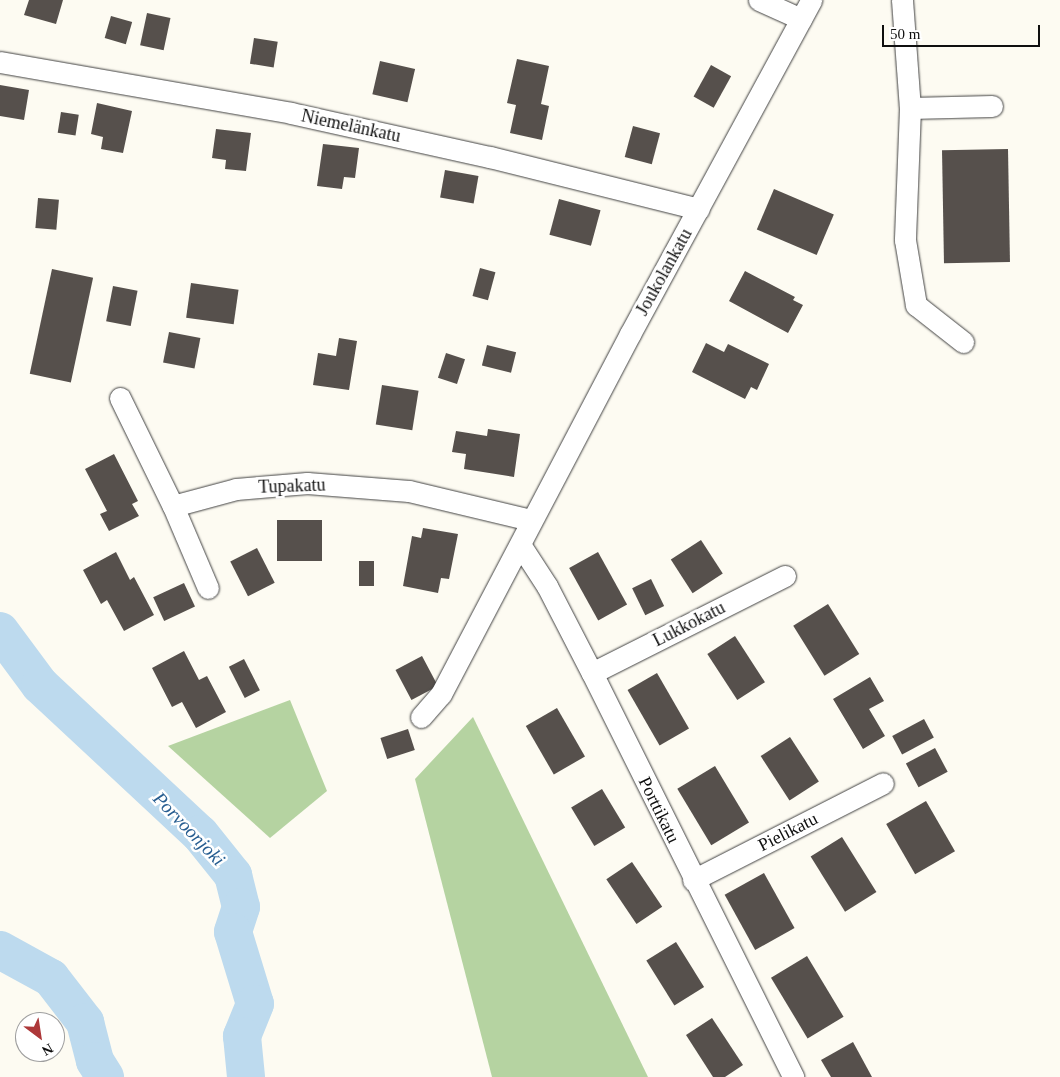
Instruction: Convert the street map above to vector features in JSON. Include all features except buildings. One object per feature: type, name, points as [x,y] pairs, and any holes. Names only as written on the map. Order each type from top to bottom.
[{"type":"street","points":[[760,0],[801,18]]},
{"type":"street","name":"Joukolankatu","points":[[421,717],[441,694],[521,546],[531,520],[811,0]]},
{"type":"street","points":[[902,0],[910,108],[905,240],[916,306],[963,342]]},
{"type":"street","name":"Niemelänkatu","points":[[0,62],[291,113],[490,156],[699,209]]},
{"type":"street","points":[[910,108],[992,106]]},
{"type":"street","points":[[120,398],[173,506],[208,588]]},
{"type":"street","name":"Tupakatu","points":[[173,506],[236,489],[307,483],[409,491],[531,520]]},
{"type":"street","name":"Porttikatu","points":[[521,546],[547,586],[592,673],[693,880],[793,1077]]},
{"type":"street","name":"Lukkokatu","points":[[592,673],[785,576]]},
{"type":"street","name":"Pielikatu","points":[[693,880],[883,783]]},
{"type":"green space","points":[[290,700],[327,791],[270,838],[168,746]]},
{"type":"green space","points":[[473,717],[648,1077],[492,1077],[415,779]]},
{"type":"waterway","name":"Porvoonjoki","points":[[0,631],[40,685],[200,834],[233,875],[241,907],[233,932],[255,1004],[242,1036],[246,1077]]},
{"type":"waterway","name":"Porvoonjoki","points":[[0,950],[51,978],[85,1022],[95,1061],[105,1077]]}]
